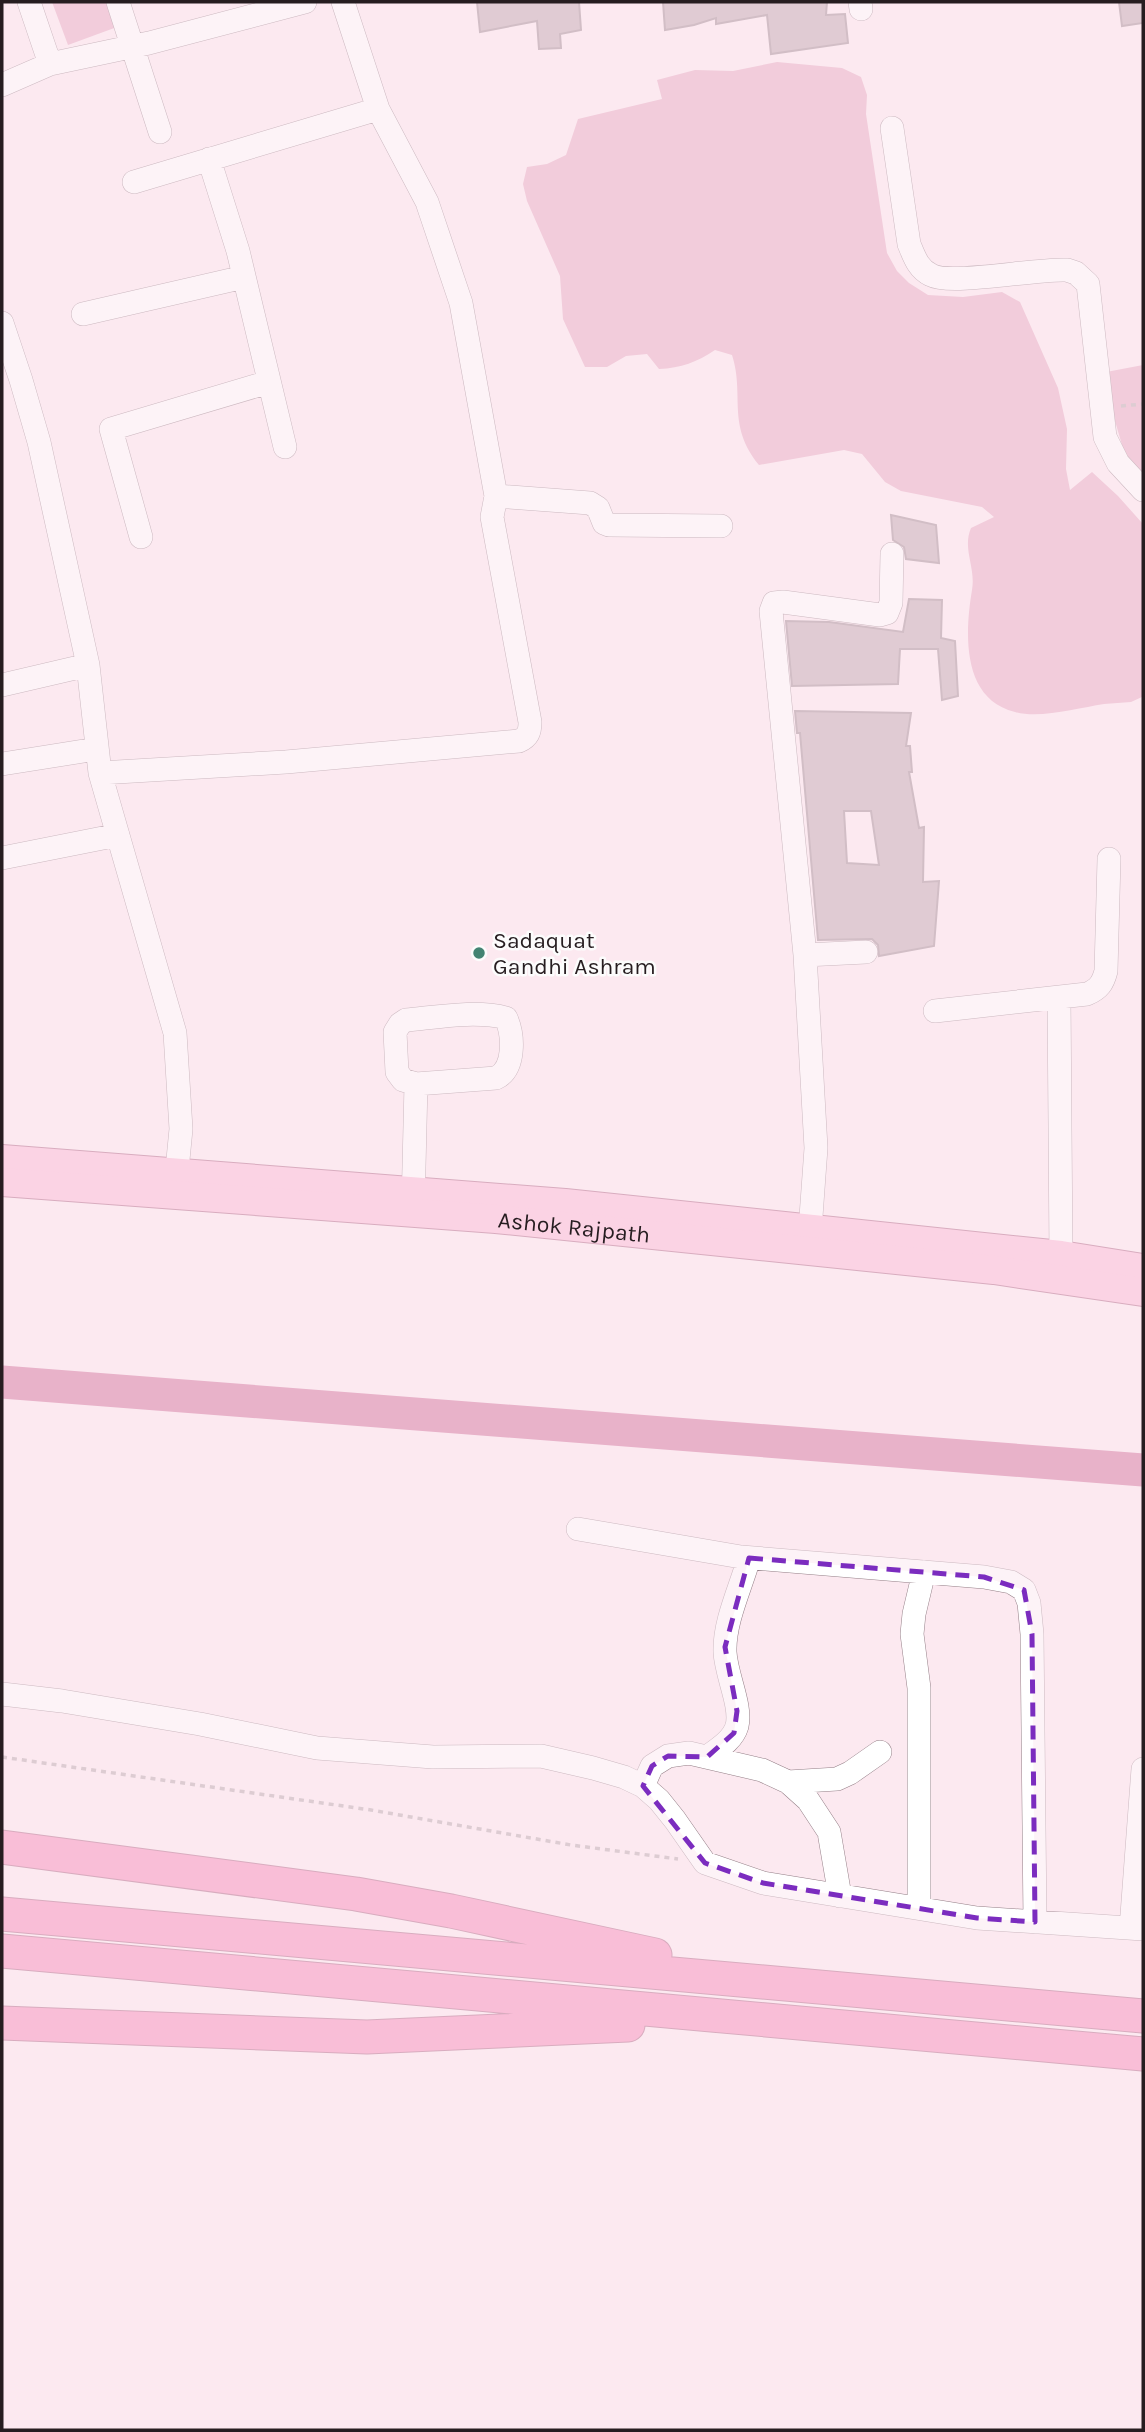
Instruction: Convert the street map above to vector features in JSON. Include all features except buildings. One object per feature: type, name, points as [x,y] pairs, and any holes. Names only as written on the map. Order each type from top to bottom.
[{"type":"highway","points":[[2,1847],[370,1897],[451,1911],[795,1985]]},
{"type":"highway","points":[[2,1914],[1143,2016]]},
{"type":"highway","points":[[2,1951],[1143,2054]]},
{"type":"highway","points":[[2,2023],[367,2037],[749,2019]]},
{"type":"main road","name":"Ashok Rajpath","points":[[2,1159],[114,1170],[149,1169],[175,1184]]},
{"type":"main road","name":"Ashok Rajpath","points":[[2,1182],[175,1184],[413,1202],[1058,1267],[1143,1268]]},
{"type":"main road","name":"Ashok Rajpath","points":[[1058,1267],[1143,1292]]},
{"type":"street","points":[[29,2],[50,64]]},
{"type":"street","points":[[118,2],[160,132]]},
{"type":"street","points":[[2,85],[50,64],[134,47],[305,2]]},
{"type":"street","points":[[100,774],[286,762],[519,741],[526,738],[530,731],[492,517],[495,496],[461,303],[427,202],[378,109],[342,2]]},
{"type":"street","points":[[134,182],[378,109]]},
{"type":"street","points":[[892,128],[909,244],[915,259],[929,275],[951,279],[1068,270],[1076,273],[1088,284],[1105,437],[1118,463],[1143,490]]},
{"type":"street","points":[[209,159],[238,251],[285,447]]},
{"type":"street","points":[[83,314],[244,277]]},
{"type":"street","points":[[2,323],[39,442],[88,665],[100,774],[175,1033],[181,1129],[175,1184]]},
{"type":"street","points":[[141,537],[111,429],[269,382]]},
{"type":"street","points":[[495,496],[590,503],[596,506],[603,522],[609,525],[721,526]]},
{"type":"street","points":[[810,1240],[816,1148],[805,956],[771,611],[774,603],[783,601],[887,613],[891,603],[892,554]]},
{"type":"street","points":[[2,685],[88,665]]},
{"type":"street","points":[[2,764],[96,749]]},
{"type":"street","points":[[2,858],[118,835]]},
{"type":"street","points":[[935,1011],[1087,994],[1099,987],[1104,981],[1109,859]]},
{"type":"street","points":[[805,956],[866,952]]},
{"type":"street","points":[[1058,1267],[1059,997]]},
{"type":"street","points":[[452,1016],[506,1018],[510,1027],[510,1049],[508,1067],[504,1074],[496,1078],[416,1084],[403,1080],[397,1072],[396,1032],[400,1024],[406,1020],[452,1016]]},
{"type":"street","points":[[413,1202],[416,1084]]},
{"type":"street","points":[[578,1530],[750,1558],[984,1577],[1011,1582],[1024,1590],[1030,1603],[1032,1634],[1035,1922]]},
{"type":"street","points":[[707,1757],[726,1743],[738,1724],[726,1669],[725,1647],[750,1558]]},
{"type":"street","points":[[919,1907],[919,1688],[912,1634],[924,1572]]},
{"type":"street","points":[[2,1694],[62,1701],[317,1748],[433,1757],[541,1756],[624,1777],[643,1786],[659,1800],[705,1863],[763,1883],[977,1918],[1137,1929],[1143,1769]]},
{"type":"street","points":[[788,1782],[837,1779],[880,1752]]},
{"type":"street","points":[[643,1786],[652,1766],[668,1756],[689,1753],[762,1770],[788,1782],[808,1800],[829,1832],[840,1896]]},
{"type":"path","points":[[2,1757],[384,1812],[571,1844],[705,1863]]},
{"type":"highlighted area","points":[[749,1558],[984,1577],[1024,1590],[1032,1634],[1035,1922],[977,1918],[763,1883],[705,1863],[643,1786],[652,1766],[668,1756],[707,1757],[734,1733],[737,1711],[725,1647]]},
{"type":"shaded area","points":[[52,2],[109,2],[117,27],[68,45]]},
{"type":"shaded area","points":[[777,62],[842,68],[861,77],[867,95],[866,114],[887,253],[897,271],[909,283],[928,295],[963,297],[1002,292],[1020,302],[1058,388],[1067,429],[1066,469],[1070,490],[1092,472],[1143,524],[1142,697],[1131,702],[1036,714],[1015,712],[997,705],[976,679],[968,644],[973,582],[968,551],[969,536],[971,528],[994,517],[982,507],[901,491],[885,482],[862,454],[844,450],[759,465],[749,450],[739,423],[736,370],[732,355],[715,350],[688,364],[659,369],[647,354],[626,356],[607,367],[585,367],[563,319],[560,276],[527,201],[523,184],[527,167],[547,164],[566,155],[578,119],[662,99],[657,80],[695,70],[733,71]]},
{"type":"shaded area","points":[[1143,365],[1143,480],[1127,462],[1101,373]]},
{"type":"waterway","points":[[2,1382],[1143,1470]]},
{"type":"place","name":"Sadaquat Gandhi Ashram","points":[[479,953]]}]
